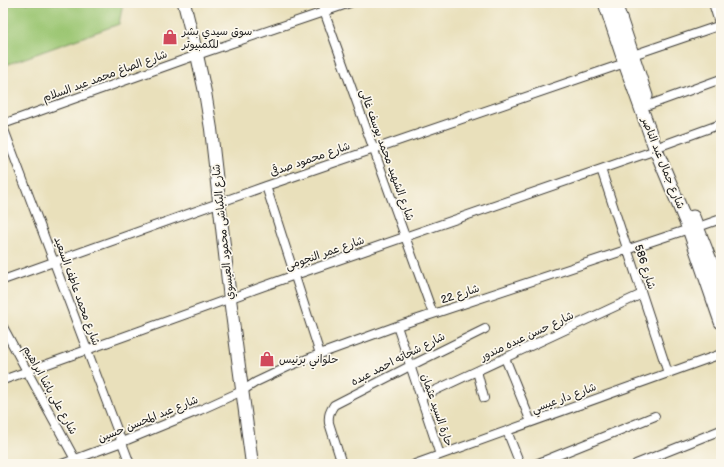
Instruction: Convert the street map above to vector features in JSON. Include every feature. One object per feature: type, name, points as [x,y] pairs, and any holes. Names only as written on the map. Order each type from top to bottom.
[{"type":"main road","name":"شارع جمال عبد الناصر","points":[[605,3],[660,148],[693,228],[721,288]]},
{"type":"main road","name":"شارع جمال عبد الناصر","points":[[615,3],[627,59],[649,105],[660,148]]},
{"type":"main road","name":"شارع جمال عبد الناصر","points":[[693,228],[721,322]]},
{"type":"street","name":"شارع البكباشى محمود العيسوي","points":[[184,3],[206,92],[212,129],[230,299],[252,464]]},
{"type":"street","name":"شارع الشهيد محمد يوسف غالى","points":[[321,3],[433,314]]},
{"type":"street","name":"شارع الصاغ محمد عبد السلام","points":[[3,126],[197,55],[350,3]]},
{"type":"street","points":[[713,3],[721,26]]},
{"type":"street","name":"شارع محمود صدقى","points":[[3,280],[721,26]]},
{"type":"street","points":[[649,105],[721,79]]},
{"type":"street","name":"شارع عمر النجومى","points":[[3,380],[660,148],[721,124]]},
{"type":"street","name":"شارع محمد عاطف السعيد","points":[[3,126],[130,464]]},
{"type":"street","name":"شارع 586","points":[[601,169],[668,373]]},
{"type":"street","points":[[266,186],[320,354]]},
{"type":"street","name":"شارع 22","points":[[242,391],[256,382],[292,365],[396,326],[721,219]]},
{"type":"street","name":"شارع حسن عبده مندور","points":[[421,398],[642,294]]},
{"type":"street","name":"حارة السيد عثمان","points":[[396,326],[440,455]]},
{"type":"street","name":"شارع على باشا ابراهيم","points":[[3,327],[76,462]]},
{"type":"street","name":"شارع شحاته احمد عبده","points":[[342,464],[329,423],[328,416],[330,410],[340,401],[485,329]]},
{"type":"street","name":"شارع دار عيسي","points":[[415,464],[721,354]]},
{"type":"street","points":[[505,358],[531,422]]},
{"type":"street","points":[[477,371],[484,398]]},
{"type":"street","name":"شارع عبد المحسن حسين","points":[[62,464],[76,462],[242,391]]},
{"type":"street","points":[[536,464],[655,416]]},
{"type":"street","points":[[636,464],[721,430]]},
{"type":"street","points":[[507,431],[520,464]]},
{"type":"green space","points":[[3,3],[123,3],[119,24],[3,66]]},
{"type":"place","name":"سوق سيدي بشر للكمبيوتر","points":[[170,37]]},
{"type":"place","name":"حلواني برنيس","points":[[267,359]]}]
